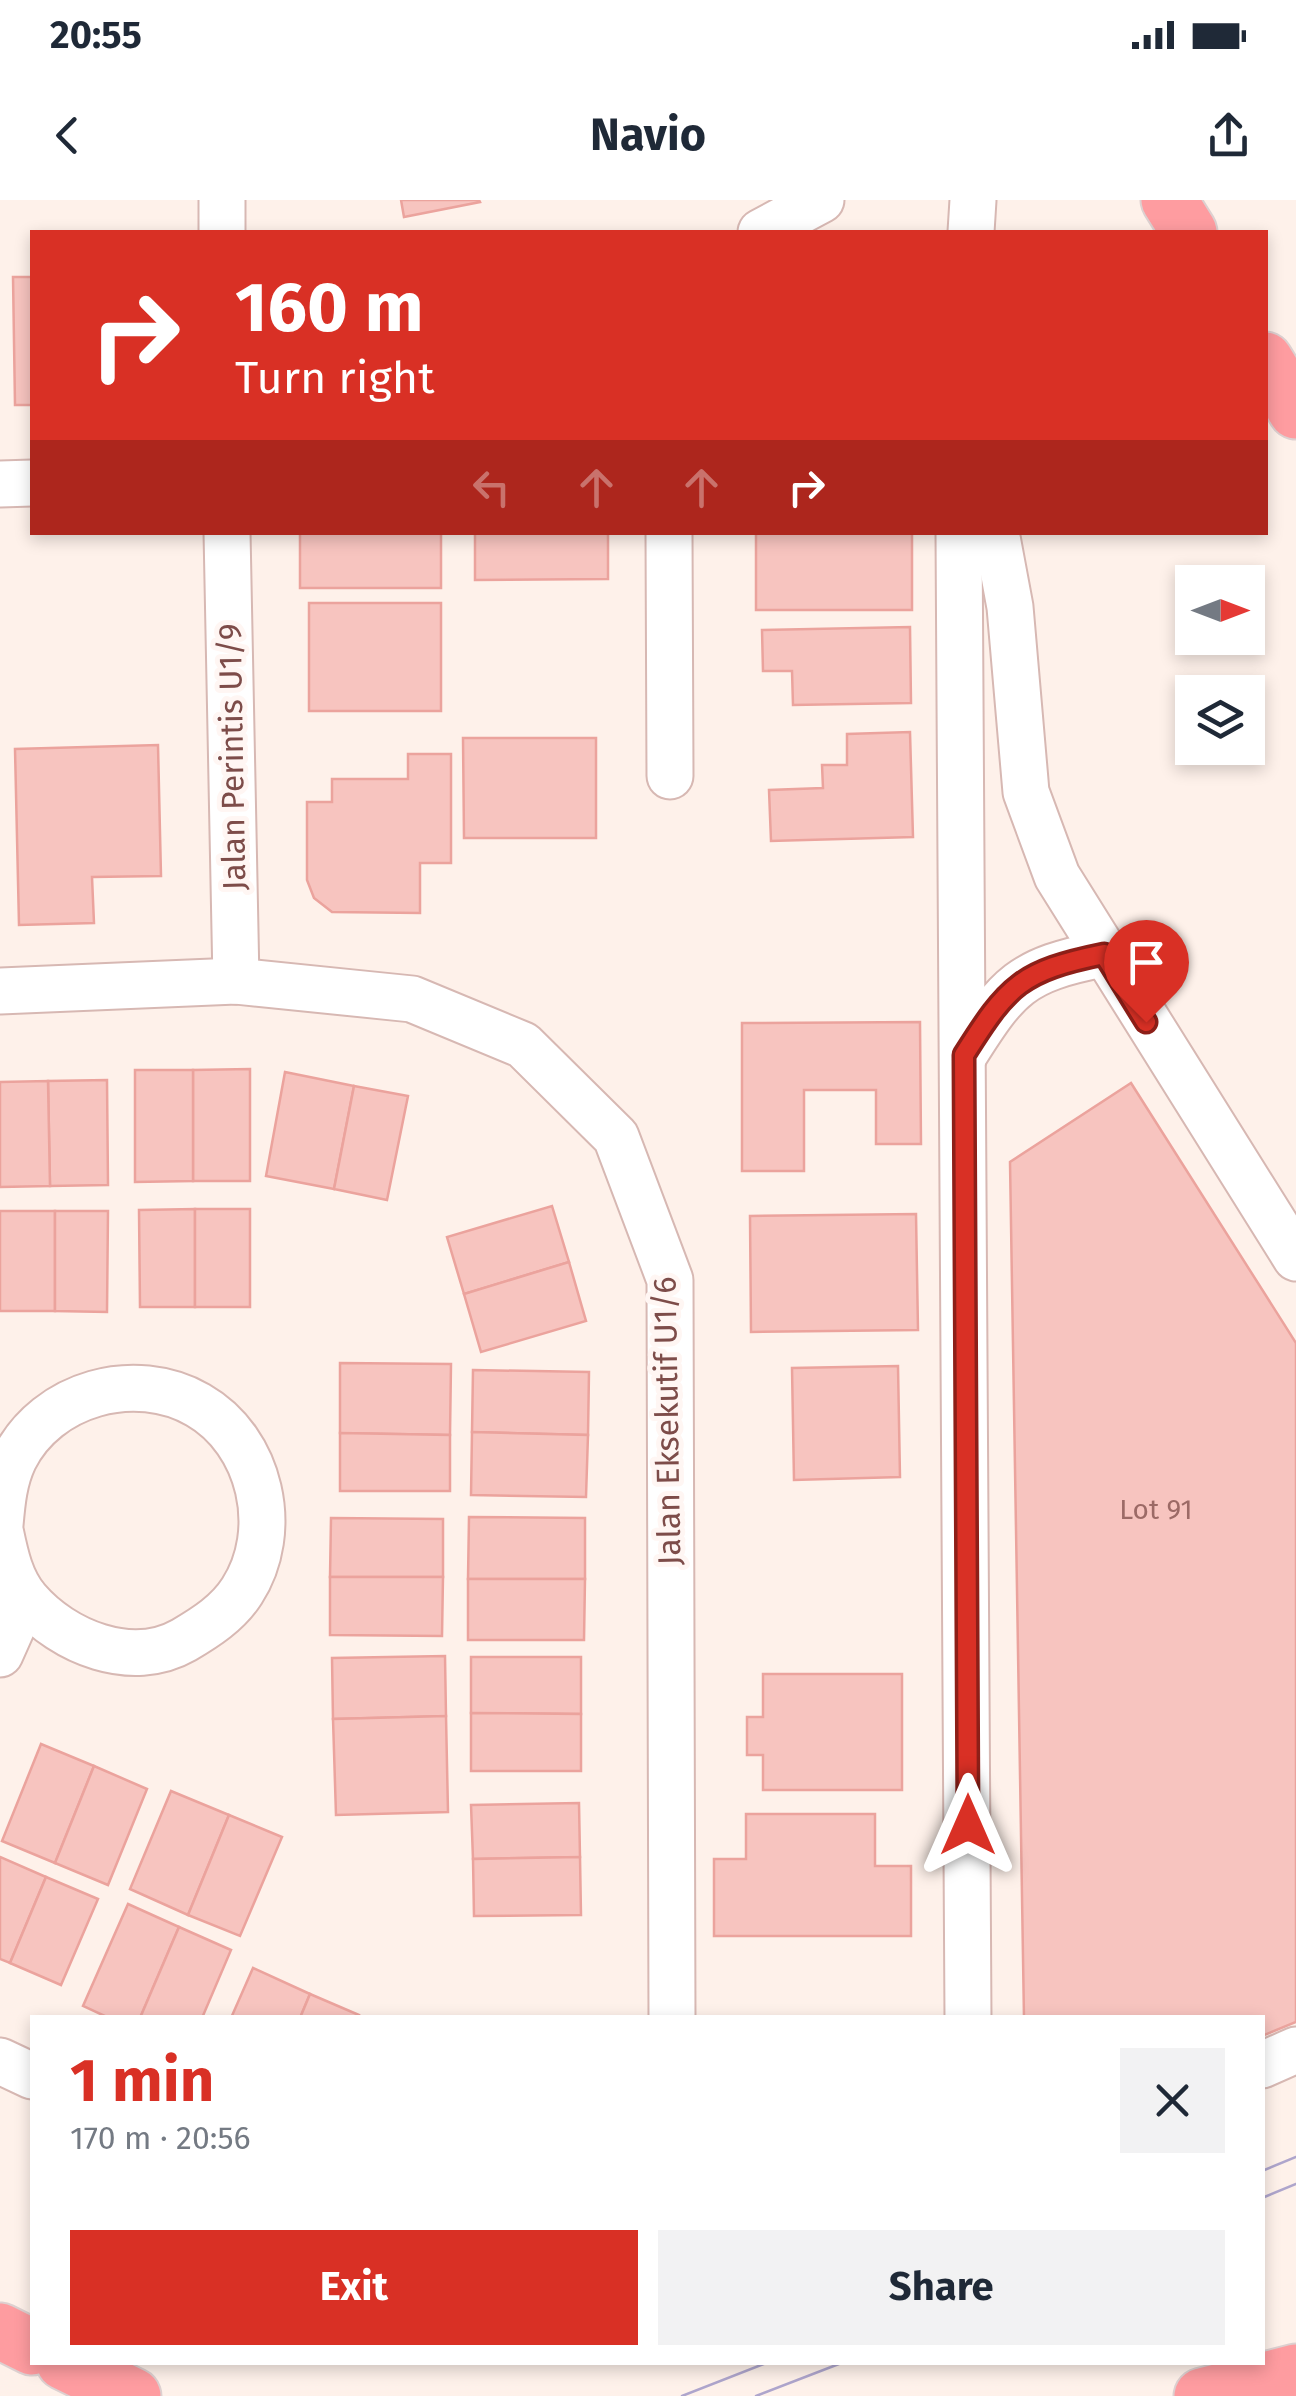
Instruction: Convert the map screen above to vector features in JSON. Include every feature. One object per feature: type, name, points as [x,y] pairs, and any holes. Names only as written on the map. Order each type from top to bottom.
[{"type":"highway","points":[[1170,200],[1188,230]]},
{"type":"highway","points":[[1268,365],[1296,412]]},
{"type":"highway","points":[[0,2331],[30,2346]]},
{"type":"highway","points":[[70,2365],[133,2396]]},
{"type":"highway","points":[[1202,2396],[1296,2372]]},
{"type":"street","points":[[222,200],[222,230]]},
{"type":"street","points":[[766,230],[820,200]]},
{"type":"street","points":[[971,230],[972,200]]},
{"type":"street","points":[[0,484],[30,483]]},
{"type":"street","name":"Jalan Perintis U1/9","points":[[227,535],[236,981]]},
{"type":"street","points":[[669,535],[670,776]]},
{"type":"street","points":[[959,535],[968,2015]]},
{"type":"street","points":[[997,535],[1012,624],[1026,792],[1058,876],[1296,1258]]},
{"type":"street","points":[[964,1055],[992,1011],[1026,977],[1061,962],[1104,954]]},
{"type":"street","name":"Jalan Eksekutif U1/6","points":[[0,991],[236,981],[412,999],[522,1045],[616,1136],[670,1280],[672,2015]]},
{"type":"street","points":[[117,1388],[159,1390],[198,1405],[231,1433],[253,1469],[263,1510],[259,1553],[242,1592],[213,1623],[177,1644],[135,1652],[93,1647],[55,1627],[25,1598],[8,1565],[0,1527],[8,1448],[76,1399],[117,1388]]},
{"type":"street","points":[[0,1654],[25,1598]]},
{"type":"street","points":[[1265,2064],[1296,2050]]},
{"type":"street","points":[[0,2061],[30,2075]]},
{"type":"building","points":[[401,200],[479,200],[480,202],[404,217]]},
{"type":"building","points":[[13,277],[30,277],[30,405],[15,405]]},
{"type":"building","points":[[300,535],[441,535],[441,588],[300,588]]},
{"type":"building","points":[[475,535],[608,535],[608,579],[475,580]]},
{"type":"building","points":[[756,535],[912,535],[912,610],[756,610]]},
{"type":"building","points":[[309,603],[441,603],[441,711],[309,711]]},
{"type":"building","points":[[910,627],[911,703],[793,705],[792,671],[763,671],[762,630]]},
{"type":"building","points":[[910,732],[913,837],[771,841],[769,790],[823,788],[822,765],[847,765],[847,734]]},
{"type":"building","points":[[463,738],[596,738],[596,838],[464,838]]},
{"type":"building","points":[[158,745],[161,876],[92,877],[94,923],[19,925],[15,749]]},
{"type":"building","points":[[408,754],[451,754],[451,863],[420,863],[420,913],[332,912],[314,898],[307,880],[307,802],[332,802],[332,779],[408,779]]},
{"type":"building","points":[[920,1022],[921,1144],[876,1144],[876,1090],[804,1090],[804,1171],[742,1171],[742,1023]]},
{"type":"building","points":[[250,1069],[250,1181],[193,1181],[193,1070]]},
{"type":"building","points":[[135,1070],[193,1070],[193,1181],[135,1182]]},
{"type":"building","points":[[285,1072],[354,1086],[334,1189],[266,1176]]},
{"type":"building","points":[[107,1080],[108,1185],[50,1186],[48,1081]]},
{"type":"building","points":[[48,1081],[50,1186],[0,1187],[0,1082]]},
{"type":"building","points":[[1131,1083],[1296,1343],[1296,2022],[1265,2035],[1265,2015],[1024,2015],[1010,1162]]},
{"type":"building","points":[[354,1086],[408,1096],[387,1200],[334,1189]]},
{"type":"building","points":[[552,1206],[569,1262],[464,1294],[447,1237]]},
{"type":"building","points":[[195,1209],[195,1307],[140,1307],[139,1210]]},
{"type":"building","points":[[195,1209],[250,1209],[250,1307],[195,1307]]},
{"type":"building","points":[[0,1211],[55,1211],[55,1311],[0,1311]]},
{"type":"building","points":[[55,1211],[108,1211],[107,1312],[55,1311]]},
{"type":"building","points":[[916,1214],[918,1330],[751,1332],[750,1216]]},
{"type":"building","points":[[569,1262],[586,1321],[481,1352],[464,1294]]},
{"type":"building","points":[[340,1363],[451,1364],[450,1435],[340,1433]]},
{"type":"building","points":[[898,1366],[900,1477],[794,1480],[792,1368]]},
{"type":"building","points":[[473,1370],[589,1372],[588,1435],[472,1432]]},
{"type":"building","points":[[472,1432],[588,1435],[586,1497],[471,1495]]},
{"type":"building","points":[[340,1433],[450,1435],[450,1491],[340,1491]]},
{"type":"building","points":[[469,1517],[585,1518],[585,1579],[468,1579]]},
{"type":"building","points":[[331,1518],[443,1519],[443,1577],[330,1577]]},
{"type":"building","points":[[330,1577],[443,1577],[442,1636],[330,1635]]},
{"type":"building","points":[[468,1579],[585,1579],[584,1640],[468,1640]]},
{"type":"building","points":[[445,1656],[446,1716],[333,1719],[332,1658]]},
{"type":"building","points":[[471,1657],[581,1657],[581,1714],[471,1713]]},
{"type":"building","points":[[763,1674],[902,1674],[902,1790],[763,1790],[763,1755],[747,1755],[747,1717],[763,1717]]},
{"type":"building","points":[[471,1713],[581,1714],[581,1771],[471,1771]]},
{"type":"building","points":[[446,1716],[448,1812],[336,1815],[333,1719]]},
{"type":"building","points":[[41,1744],[94,1766],[55,1863],[2,1841]]},
{"type":"building","points":[[94,1766],[147,1789],[108,1885],[55,1863]]},
{"type":"building","points":[[171,1791],[229,1815],[188,1915],[130,1889]]},
{"type":"building","points":[[579,1803],[580,1857],[473,1859],[471,1805]]},
{"type":"building","points":[[746,1814],[875,1814],[875,1866],[911,1866],[911,1936],[714,1936],[714,1859],[746,1859]]},
{"type":"building","points":[[229,1815],[282,1837],[240,1936],[188,1915]]},
{"type":"building","points":[[0,1857],[46,1877],[10,1963],[0,1959]]},
{"type":"building","points":[[580,1857],[581,1915],[474,1916],[473,1859]]},
{"type":"building","points":[[46,1877],[98,1899],[61,1985],[10,1963]]},
{"type":"building","points":[[128,1904],[179,1927],[141,2015],[102,2015],[83,2006]]},
{"type":"building","points":[[179,1927],[231,1950],[203,2015],[141,2015]]},
{"type":"building","points":[[253,1968],[310,1994],[301,2015],[232,2015]]},
{"type":"building","points":[[310,1994],[359,2015],[301,2015]]},
{"type":"tram line","points":[[1265,2170],[1296,2157]]},
{"type":"tram line","points":[[1265,2197],[1296,2184]]},
{"type":"tram line","points":[[682,2396],[761,2365]]},
{"type":"tram line","points":[[756,2396],[836,2365]]},
{"type":"route","points":[[968,1825],[964,1055],[992,1011],[1026,977],[1061,962],[1104,954],[1146,1022]]}]
